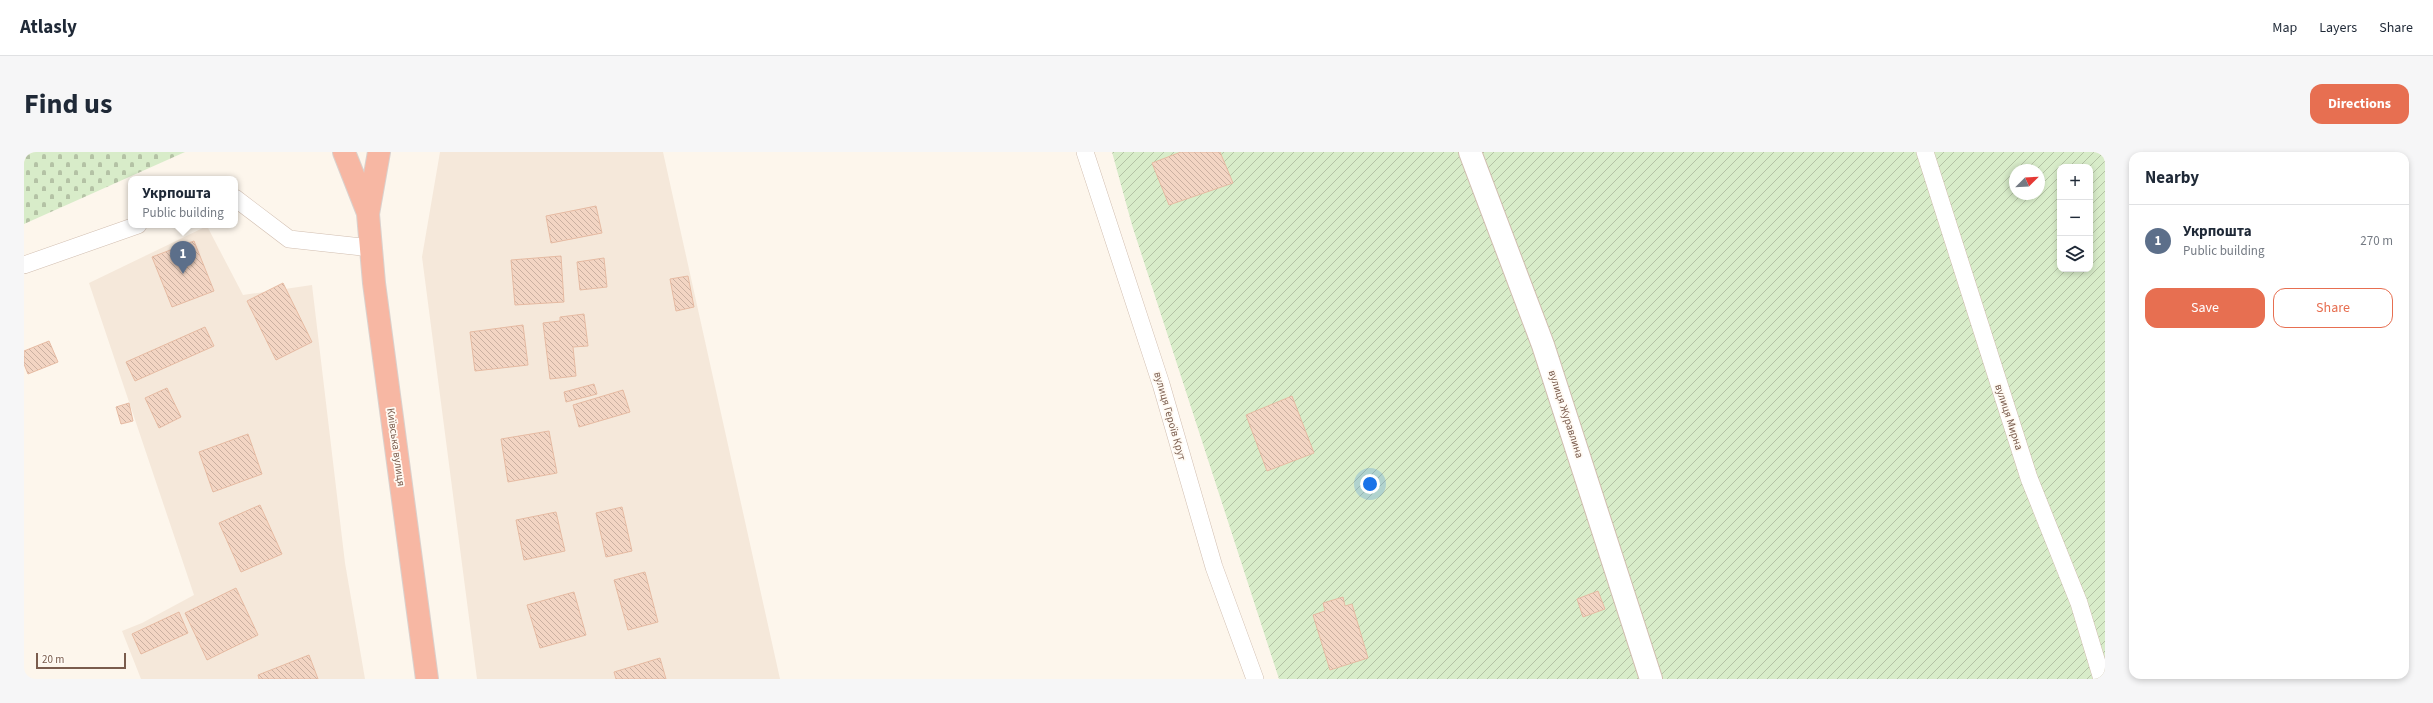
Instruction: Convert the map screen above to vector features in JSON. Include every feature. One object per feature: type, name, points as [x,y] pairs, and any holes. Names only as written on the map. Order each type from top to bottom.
[{"type":"highway","name":"Київська вулиця","points":[[344,152],[368,214]]},
{"type":"highway","name":"Київська вулиця","points":[[379,152],[368,214],[371,248],[428,679]]},
{"type":"street","name":"вулиця Журавлина","points":[[1470,152],[1543,346],[1650,679]]},
{"type":"lane","name":"вулиця Героїв Крут","points":[[1086,152],[1161,384],[1214,567],[1255,679]]},
{"type":"lane","name":"вулиця Мирна","points":[[1925,152],[2029,478],[2079,603],[2102,679]]},
{"type":"lane","points":[[238,200],[289,239],[371,248]]},
{"type":"lane","points":[[24,265],[129,228]]},
{"type":"shaded area","points":[[440,152],[663,152],[780,679],[477,679],[422,257]]},
{"type":"shaded area","points":[[203,228],[208,228],[243,295],[312,285],[345,563],[365,679],[141,679],[122,631],[142,623],[194,595],[89,283]]},
{"type":"green space","points":[[24,152],[185,152],[131,176],[128,176],[128,177],[24,224]]},
{"type":"green space","points":[[1112,152],[2105,152],[2105,679],[1279,679],[1132,225]]},
{"type":"building","points":[[1181,152],[1220,152],[1233,183],[1169,205],[1152,163]]},
{"type":"building","points":[[596,206],[602,233],[551,243],[546,216]]},
{"type":"building","points":[[194,241],[214,291],[172,307],[152,257]]},
{"type":"building","points":[[561,256],[564,302],[515,305],[511,260]]},
{"type":"building","points":[[604,258],[607,287],[580,290],[577,262]]},
{"type":"building","points":[[688,276],[694,307],[676,311],[670,279]]},
{"type":"building","points":[[283,283],[312,342],[276,360],[247,301]]},
{"type":"building","points":[[584,314],[588,346],[573,347],[576,376],[550,379],[543,323],[560,321],[560,317]]},
{"type":"building","points":[[523,325],[528,365],[475,371],[470,332]]},
{"type":"building","points":[[205,327],[214,346],[135,381],[126,362]]},
{"type":"building","points":[[49,341],[58,362],[28,374],[24,364],[24,351]]},
{"type":"building","points":[[594,384],[597,394],[566,402],[564,392]]},
{"type":"building","points":[[167,388],[181,417],[159,428],[145,398]]},
{"type":"building","points":[[623,390],[630,412],[579,427],[573,405]]},
{"type":"building","points":[[1292,396],[1314,453],[1267,471],[1246,415]]},
{"type":"building","points":[[129,403],[133,421],[121,424],[116,407]]},
{"type":"building","points":[[549,431],[557,473],[508,482],[501,439]]},
{"type":"building","points":[[248,434],[262,474],[213,492],[199,452]]},
{"type":"building","points":[[260,505],[282,554],[241,572],[219,523]]},
{"type":"building","points":[[622,507],[632,551],[606,557],[596,513]]},
{"type":"building","points":[[556,512],[565,551],[524,560],[516,520]]},
{"type":"building","points":[[645,572],[658,622],[628,630],[614,580]]},
{"type":"building","points":[[236,588],[258,635],[207,660],[185,613]]},
{"type":"building","points":[[1598,591],[1605,609],[1583,617],[1577,599]]},
{"type":"building","points":[[574,592],[586,635],[540,648],[527,605]]},
{"type":"building","points":[[1343,597],[1345,606],[1352,604],[1368,658],[1330,670],[1313,615],[1325,611],[1323,603]]},
{"type":"building","points":[[179,612],[188,633],[141,654],[132,634]]},
{"type":"building","points":[[309,655],[318,679],[259,679],[258,675]]},
{"type":"building","points":[[660,658],[666,679],[616,679],[614,672]]},
{"type":"place","name":"Укрпошта","points":[[183,274]]}]
